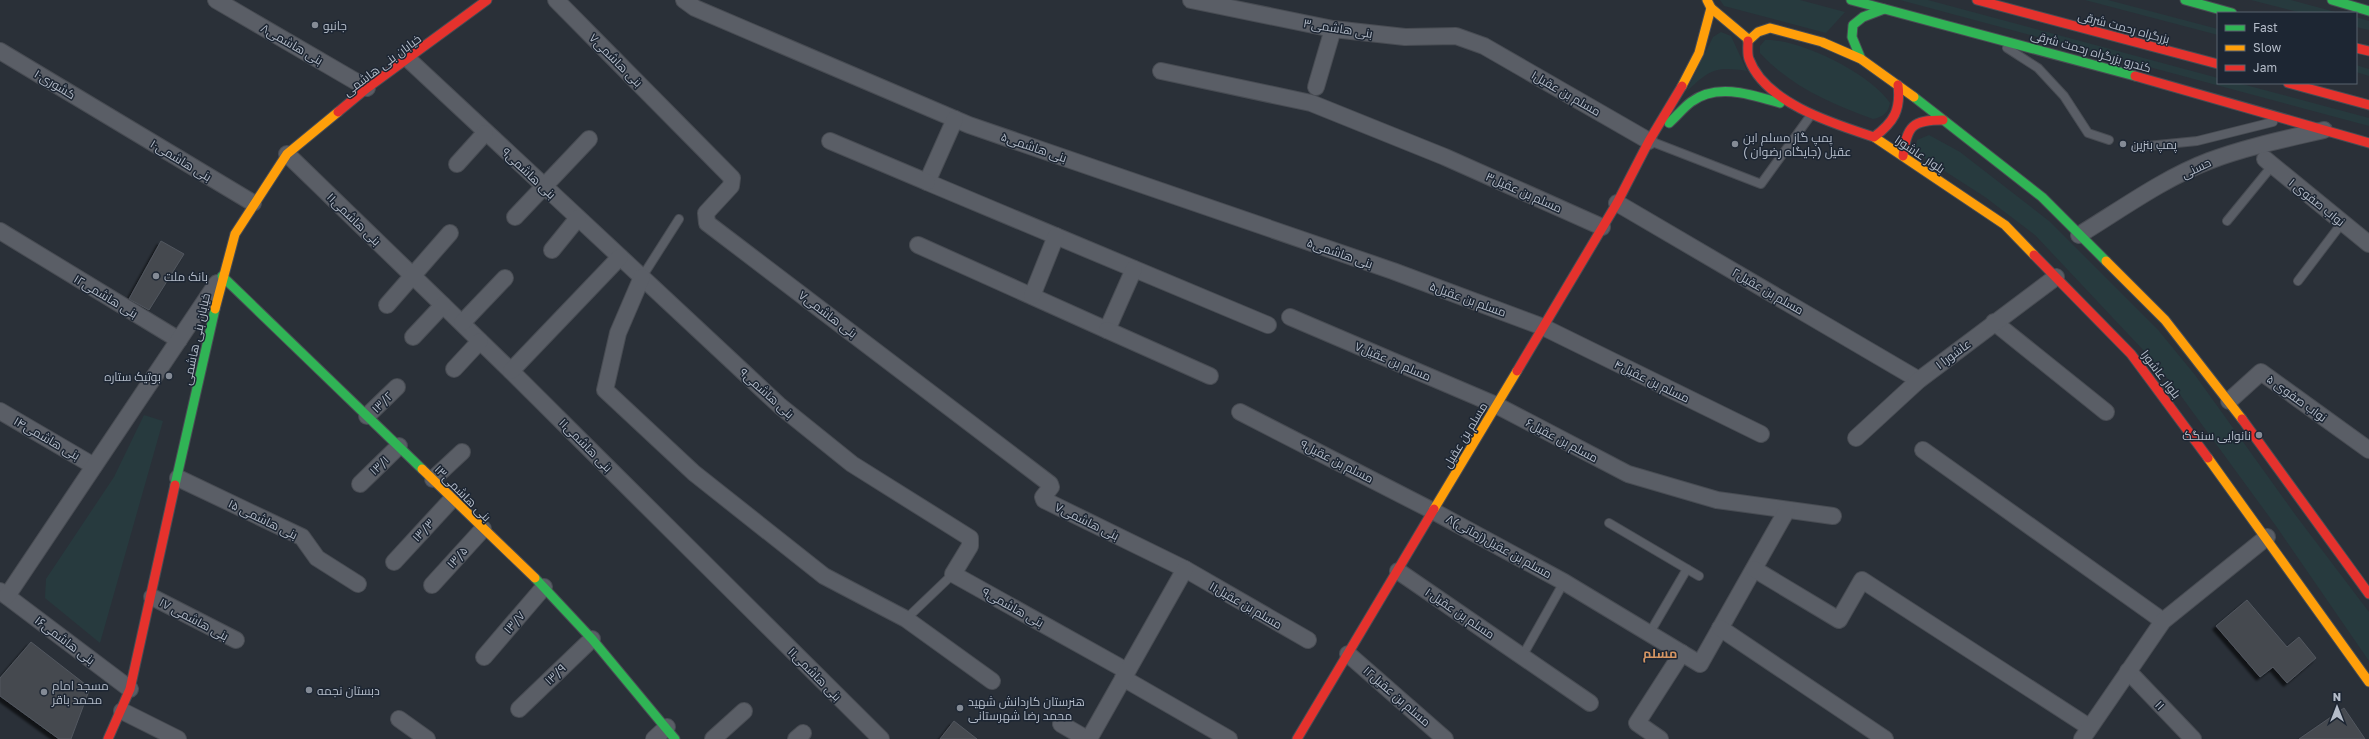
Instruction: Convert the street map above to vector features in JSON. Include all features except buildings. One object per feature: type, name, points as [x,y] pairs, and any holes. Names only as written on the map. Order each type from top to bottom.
[{"type":"main road","name":"خیابان بنی هاشمی","points":[[108,739],[122,711],[130,689],[152,597],[222,276],[235,234],[253,203],[287,154],[367,88],[487,0]]},
{"type":"main road","name":"کندرو بزرگراه رحمت شرقی","points":[[1851,0],[1986,35],[2369,143]]},
{"type":"main road","name":"بزرگراه رحمت شرقی","points":[[1977,0],[2217,64]]},
{"type":"main road","points":[[2186,0],[2228,12]]},
{"type":"main road","points":[[2332,0],[2369,11]]},
{"type":"main road","points":[[1709,4],[1748,39],[1749,62],[1762,82],[1811,114]]},
{"type":"main road","name":"مسلم بن عقیل","points":[[1297,739],[1617,203],[1649,141],[1677,95],[1699,53],[1709,4]]},
{"type":"main road","points":[[1861,59],[1850,37],[1853,24],[1859,18],[1884,9]]},
{"type":"main road","points":[[1748,39],[1758,32],[1770,28],[1822,42],[1861,59],[1898,85],[2042,197],[2165,320],[2229,401],[2369,594]]},
{"type":"main road","points":[[2357,48],[2369,51]]},
{"type":"main road","points":[[2292,84],[2369,105]]},
{"type":"main road","points":[[1874,137],[1891,125],[1898,115],[1901,99],[1898,85]]},
{"type":"main road","points":[[1649,141],[1693,100],[1719,90],[1755,95],[1811,114]]},
{"type":"main road","name":"بلوار عاشورا","points":[[1811,114],[1840,126],[1874,137],[2005,225],[2132,354],[2267,537],[2369,682]]},
{"type":"main road","points":[[1903,156],[1904,138],[1912,125],[1923,119],[1943,120]]},
{"type":"main road","name":"بنی هاشمی۱۳","points":[[222,276],[544,587],[592,639],[671,733]]},
{"type":"street","name":"۸بنی هاشمی","points":[[216,0],[367,88]]},
{"type":"street","name":"بنی هاشمی۷","points":[[556,0],[732,178],[731,186],[706,213],[707,223],[1050,484],[1051,487],[1043,497],[1044,500],[1185,569]]},
{"type":"street","name":"بنی هاشمی۵","points":[[684,0],[695,8],[955,119],[1393,272]]},
{"type":"street","name":"بنی هاشمی۳","points":[[1196,0],[1333,29],[1405,37],[1456,36],[1484,46]]},
{"type":"street","points":[[1316,87],[1333,29]]},
{"type":"street","name":"مسلم بن عقیل۱","points":[[1484,46],[1649,141]]},
{"type":"street","name":"کشوری۱۰","points":[[0,51],[110,117]]},
{"type":"street","name":"بنی هاشمی۹","points":[[408,59],[485,133],[780,406],[852,464],[970,538],[970,546],[953,574],[1125,675],[1229,739]]},
{"type":"street","name":"مسلم بن عقیل۳","points":[[1161,71],[1311,103],[1445,157],[1602,227]]},
{"type":"street","name":"۱۰بنی هاشمی","points":[[110,117],[253,203]]},
{"type":"street","points":[[927,182],[955,119]]},
{"type":"street","name":"حسنی","points":[[2079,235],[2160,186],[2208,161],[2258,145],[2324,130]]},
{"type":"street","points":[[457,164],[485,133]]},
{"type":"street","points":[[515,217],[589,139]]},
{"type":"street","points":[[830,141],[1268,325]]},
{"type":"street","name":"بنی هاشمی۱۱","points":[[287,154],[511,370],[881,739]]},
{"type":"street","name":"نواب صفوی ۱","points":[[2268,162],[2342,224],[2369,244]]},
{"type":"street","name":"مسلم بن عقیل۲","points":[[1617,203],[1919,380]]},
{"type":"street","points":[[552,250],[578,218]]},
{"type":"street","name":"۱۲بنی هاشمی","points":[[0,231],[179,340]]},
{"type":"street","points":[[386,305],[450,234]]},
{"type":"street","points":[[1032,296],[1056,236]]},
{"type":"street","points":[[918,245],[1210,376]]},
{"type":"street","points":[[511,370],[620,257]]},
{"type":"street","points":[[1106,330],[1134,269]]},
{"type":"street","name":"مسلم بن عقیل۵","points":[[1393,272],[1543,327]]},
{"type":"street","points":[[4,593],[94,466],[222,276]]},
{"type":"street","points":[[642,277],[618,333],[605,390],[694,473],[824,576],[906,619],[992,681]]},
{"type":"street","name":"عاشورا ۱","points":[[1856,438],[1919,380],[1994,322],[2056,277]]},
{"type":"street","points":[[462,323],[505,278]]},
{"type":"street","points":[[414,337],[443,305]]},
{"type":"street","name":"مسلم بن عقیل۷","points":[[1290,317],[1496,405]]},
{"type":"street","points":[[1994,322],[2106,412]]},
{"type":"street","name":"مسلم بن عقیل۴","points":[[1543,327],[1761,434]]},
{"type":"street","points":[[454,368],[480,341]]},
{"type":"street","name":"نواب صفوی ۵","points":[[2229,401],[2261,372],[2369,450]]},
{"type":"street","name":"۱۳/۲","points":[[367,416],[396,387]]},
{"type":"street","name":"مسلم بن عقیل۶","points":[[1496,405],[1628,474],[1717,500],[1834,516]]},
{"type":"street","name":"بنی هاشمی۱۴","points":[[0,410],[94,466]]},
{"type":"street","name":"مسلم بن عقیل۹","points":[[1240,412],[1433,511]]},
{"type":"street","name":"۱۳/۱","points":[[360,484],[399,446]]},
{"type":"street","points":[[1923,450],[2163,621]]},
{"type":"street","points":[[433,479],[462,452]]},
{"type":"street","name":"۱۵ بنی هاشمی","points":[[178,478],[302,537],[317,558],[358,584]]},
{"type":"street","name":"۱۳/۳","points":[[394,562],[453,498]]},
{"type":"street","points":[[1787,510],[1720,628],[1885,739]]},
{"type":"street","name":"۸مسلم بن عقیل(زمانی)","points":[[1433,511],[1564,582],[1700,664],[1720,628]]},
{"type":"street","name":"۱۳/۵","points":[[432,585],[483,529]]},
{"type":"street","points":[[1754,569],[1839,620],[1862,580],[2085,733],[2163,621],[2267,537]]},
{"type":"street","name":"مسلم بن عقیل۱۱","points":[[1185,569],[1308,640]]},
{"type":"street","points":[[1061,724],[1088,739],[1185,569]]},
{"type":"street","name":"مسلم بن عقیل۱۰","points":[[1398,571],[1590,703]]},
{"type":"street","name":"۱۳/۷","points":[[484,657],[544,587]]},
{"type":"street","name":"بنی هاشمی۱۶","points":[[4,593],[130,689]]},
{"type":"street","name":"۱۷ بنی هاشمی","points":[[152,597],[236,640]]},
{"type":"street","name":"۱۳/۹","points":[[519,709],[592,639]]},
{"type":"street","name":"مسلم بن عقیل۱۲","points":[[1348,654],[1445,739]]},
{"type":"street","points":[[1660,739],[1637,724],[1682,654]]},
{"type":"street","name":"۱۱","points":[[2128,671],[2193,739]]},
{"type":"street","points":[[122,711],[178,739]]},
{"type":"street","points":[[713,739],[744,711]]},
{"type":"street","points":[[398,720],[427,739]]},
{"type":"street","points":[[654,739],[671,733]]},
{"type":"lane","points":[[1986,35],[2038,68],[2064,96],[2088,133],[2109,140]]},
{"type":"lane","points":[[1649,141],[1761,184],[1811,114]]},
{"type":"lane","points":[[2137,147],[2197,141],[2241,129],[2287,120]]},
{"type":"lane","points":[[2227,222],[2268,162]]},
{"type":"lane","points":[[642,277],[679,219]]},
{"type":"lane","points":[[2298,281],[2342,224]]},
{"type":"lane","points":[[1609,523],[1699,576]]},
{"type":"lane","points":[[1649,634],[1687,569]]},
{"type":"lane","points":[[906,619],[953,574]]},
{"type":"lane","points":[[1522,655],[1564,582]]},
{"type":"green space","points":[[1720,0],[1800,0],[1845,12],[1826,33],[1724,6]]},
{"type":"green space","points":[[1900,0],[1928,0],[2217,78],[2217,84],[2242,84],[2369,118],[2369,126]]},
{"type":"green space","points":[[2085,0],[2108,0],[2217,29],[2217,35]]},
{"type":"green space","points":[[2251,0],[2291,0],[2335,12],[2298,12]]},
{"type":"green space","points":[[2357,17],[2369,21],[2369,30],[2357,27]]},
{"type":"green space","points":[[1721,32],[1731,36],[1747,71],[1727,69],[1713,71],[1707,74],[1686,92],[1713,37]]},
{"type":"green space","points":[[1765,40],[1779,41],[1814,51],[1851,70],[1881,92],[1890,103],[1888,109],[1882,116],[1873,119],[1812,93],[1784,75],[1760,53],[1760,46]]},
{"type":"green space","points":[[2357,65],[2369,69],[2369,76],[2357,72]]},
{"type":"green space","points":[[1929,135],[1960,152],[2049,221],[2159,331],[2195,375],[2297,517],[2369,612],[2369,661],[2276,526],[2173,385],[2145,352],[2035,235],[1985,197],[1915,152],[1917,140]]},
{"type":"green space","points":[[144,415],[163,421],[100,643],[45,598],[46,579],[114,477]]},
{"type":"traffic: fast","points":[[1851,0],[2135,76]]},
{"type":"traffic: fast","points":[[2185,0],[2228,12]]},
{"type":"traffic: fast","points":[[2332,0],[2369,11]]},
{"type":"traffic: fast","points":[[1861,59],[1852,37],[1853,25],[1863,17],[1884,9]]},
{"type":"traffic: fast","points":[[1669,123],[1685,107],[1701,96],[1723,91],[1747,94],[1780,103]]},
{"type":"traffic: fast","points":[[1914,97],[2042,197],[2106,261]]},
{"type":"traffic: fast","points":[[222,276],[422,469]]},
{"type":"traffic: fast","points":[[175,485],[215,309]]},
{"type":"traffic: fast","points":[[535,578],[592,639],[675,739]]},
{"type":"traffic: slow","points":[[1682,86],[1699,53],[1711,8],[1707,0]]},
{"type":"traffic: slow","points":[[1711,8],[1748,39]]},
{"type":"traffic: slow","points":[[1748,41],[1758,32],[1770,28],[1822,42],[1861,59],[1914,97]]},
{"type":"traffic: slow","points":[[215,309],[235,234],[287,154],[338,112]]},
{"type":"traffic: slow","points":[[1874,137],[2005,225],[2034,255]]},
{"type":"traffic: slow","points":[[2106,261],[2165,320],[2242,419]]},
{"type":"traffic: slow","points":[[1434,509],[1517,371]]},
{"type":"traffic: slow","points":[[2208,458],[2369,682]]},
{"type":"traffic: slow","points":[[422,469],[535,578]]},
{"type":"traffic: jam","points":[[338,112],[367,88],[487,0]]},
{"type":"traffic: jam","points":[[1977,0],[2217,64]]},
{"type":"traffic: jam","points":[[1748,41],[1749,59],[1757,74],[1770,88],[1785,100],[1802,110],[1840,126],[1874,137],[1887,126],[1895,115],[1899,94],[1898,85]]},
{"type":"traffic: jam","points":[[2357,48],[2369,51]]},
{"type":"traffic: jam","points":[[2135,76],[2369,143]]},
{"type":"traffic: jam","points":[[2292,84],[2369,105]]},
{"type":"traffic: jam","points":[[1517,371],[1617,203],[1649,141],[1682,86]]},
{"type":"traffic: jam","points":[[1903,156],[1909,131],[1913,127],[1924,121],[1943,120]]},
{"type":"traffic: jam","points":[[2034,255],[2131,354],[2208,458]]},
{"type":"traffic: jam","points":[[2242,419],[2369,594]]},
{"type":"traffic: jam","points":[[108,739],[130,689],[175,485]]},
{"type":"traffic: jam","points":[[1297,739],[1434,509]]},
{"type":"place","name":"جانبو","points":[[315,25]]},
{"type":"place","name":"پمپ گاز مسلم ابن عقیل (جایگاه رضوان )","points":[[1735,144]]},
{"type":"place","name":"پمپ بنزین","points":[[2123,144]]},
{"type":"place","name":"بانک ملت","points":[[156,276]]},
{"type":"place","name":"بوتیک ستاره","points":[[169,376]]},
{"type":"place","name":"نانوایی سنگک","points":[[2259,435]]},
{"type":"place","name":"دبستان نجمه","points":[[309,690]]},
{"type":"place","name":"مسجد امام محمد باقر","points":[[44,692]]},
{"type":"place","name":"هنرستان کاردانش شهید محمد رضا شهرستانی","points":[[960,708]]},
{"type":"district","name":"مسلم","points":[[1660,653]]}]
